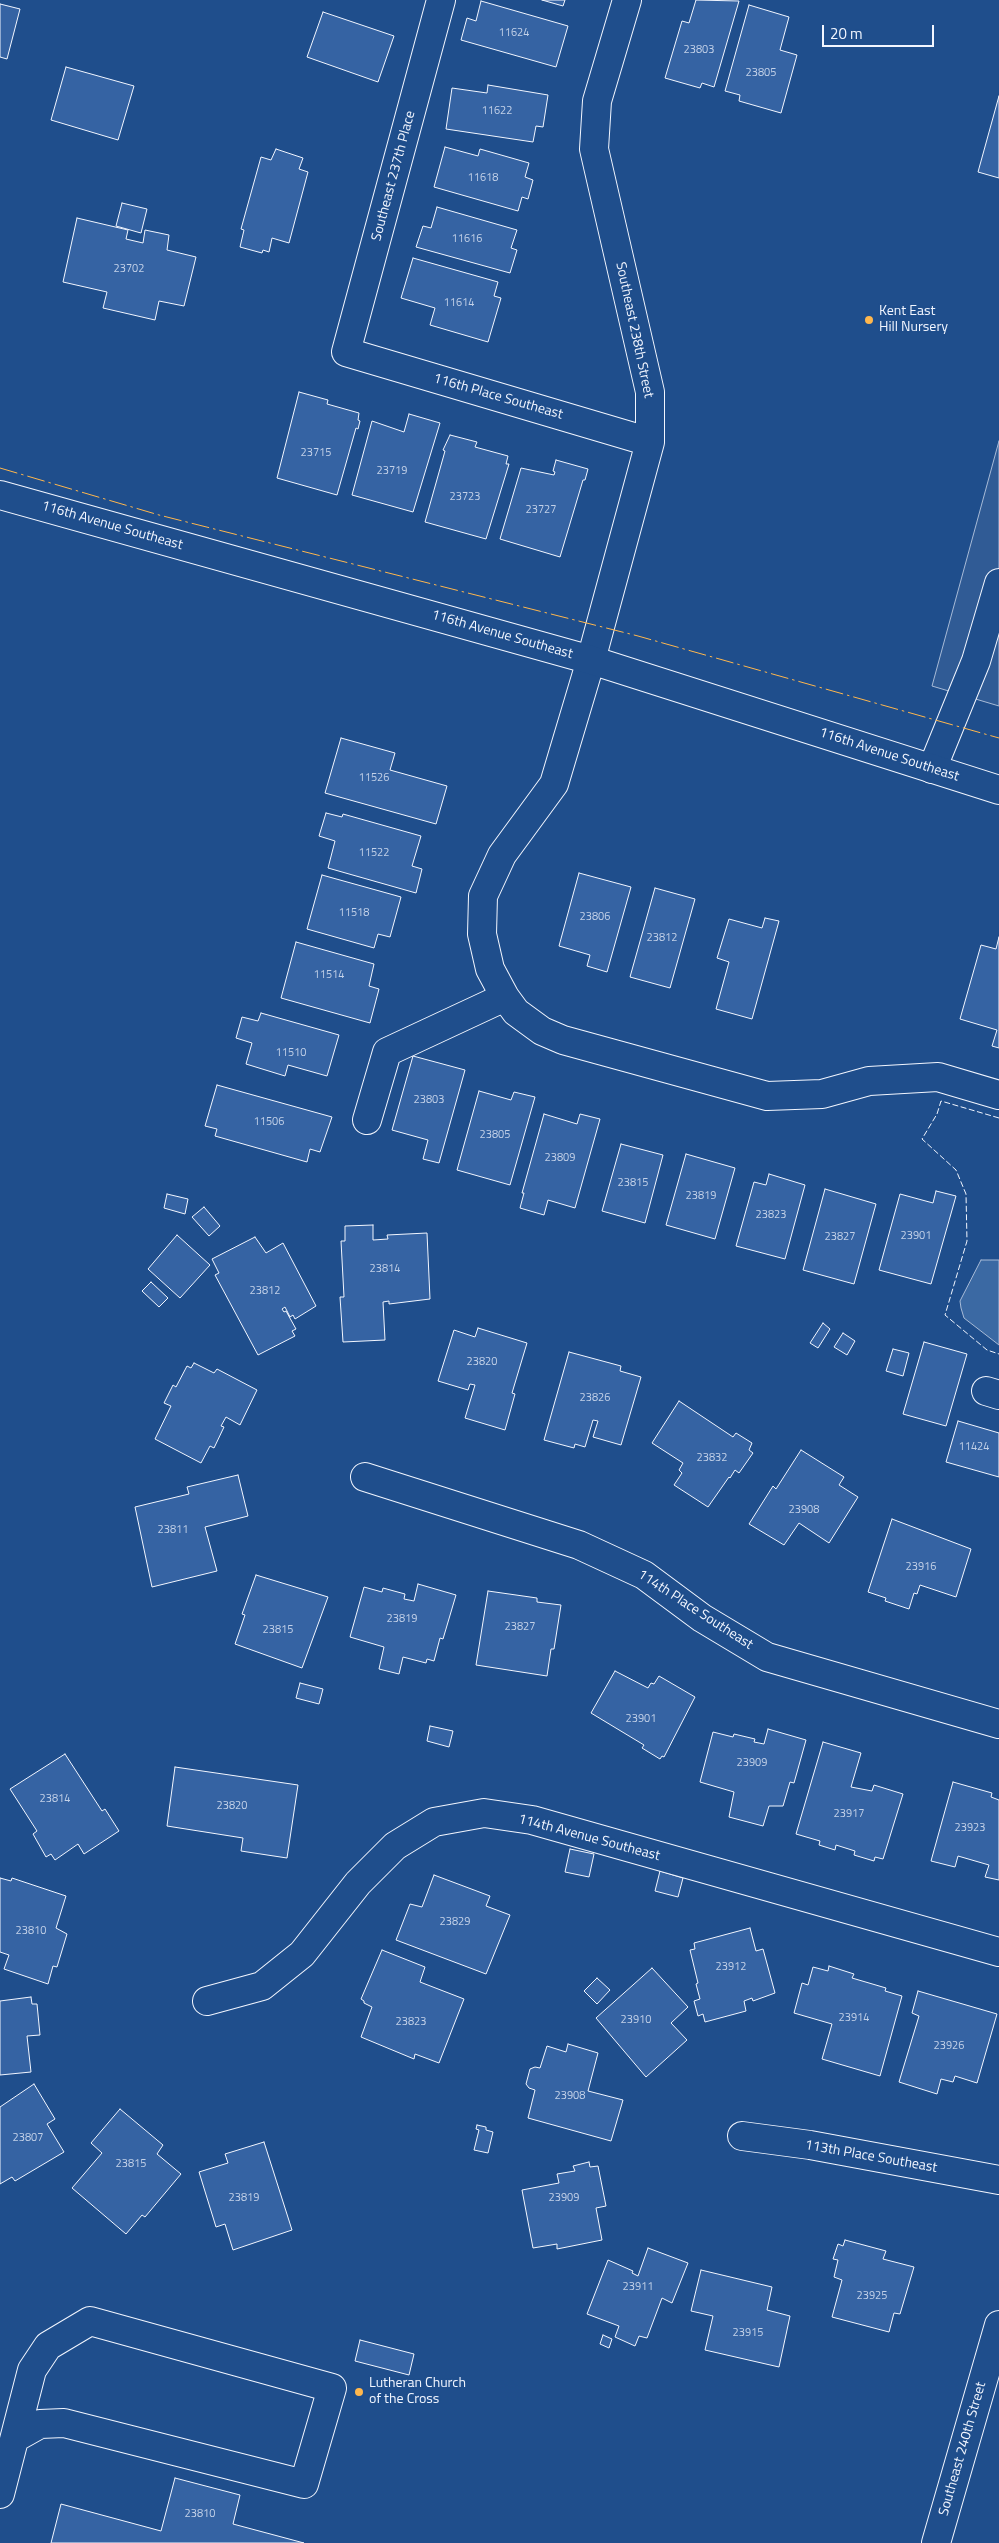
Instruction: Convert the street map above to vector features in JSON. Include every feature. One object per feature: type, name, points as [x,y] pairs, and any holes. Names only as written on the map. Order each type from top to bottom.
[{"type":"street","name":"Southeast 237th Place","points":[[346,352],[441,0]]},
{"type":"street","name":"Southeast 238th Street","points":[[627,0],[597,101],[594,149],[650,392],[650,442],[591,660],[554,784],[502,855],[483,896],[482,934],[490,968],[505,997],[516,1012],[542,1031],[564,1040],[767,1096],[822,1094],[869,1081],[938,1077],[999,1095]]},
{"type":"street","name":"116th Place Southeast","points":[[346,352],[650,442]]},
{"type":"street","name":"116th Avenue Southeast","points":[[0,495],[591,660],[999,790]]},
{"type":"street","points":[[932,769],[976,661],[999,583]]},
{"type":"street","points":[[367,1120],[387,1052],[505,997]]},
{"type":"street","name":"114th Place Southeast","points":[[365,1477],[580,1545],[644,1574],[702,1618],[767,1656],[999,1724]]},
{"type":"street","name":"114th Avenue Southeast","points":[[207,2001],[262,1986],[302,1954],[358,1883],[394,1846],[434,1822],[484,1814],[532,1820],[999,1952]]},
{"type":"street","name":"113th Place Southeast","points":[[742,2136],[810,2145],[999,2180]]},
{"type":"street","points":[[0,2494],[32,2370],[48,2346],[90,2321],[332,2388],[304,2484],[64,2423],[40,2424],[15,2438]]},
{"type":"street","name":"Southeast 240th Street","points":[[936,2543],[999,2325]]},
{"type":"shaded area","points":[[999,441],[999,706],[932,686]]},
{"type":"shaded area","points":[[981,1260],[999,1260],[999,1345],[964,1318],[961,1308],[960,1301]]},
{"type":"building","points":[[542,0],[565,0],[563,6]]},
{"type":"building","points":[[696,0],[739,1],[714,87],[702,83],[700,88],[665,78],[682,21],[689,23]]},
{"type":"building","points":[[481,1],[568,26],[556,67],[461,40],[467,18],[476,21]]},
{"type":"building","points":[[0,4],[20,9],[7,59],[0,57]]},
{"type":"building","points":[[749,5],[789,17],[780,50],[797,55],[781,113],[739,101],[740,95],[725,91]]},
{"type":"building","points":[[323,12],[394,36],[378,82],[307,57]]},
{"type":"building","points":[[66,67],[134,86],[118,140],[51,120]]},
{"type":"building","points":[[488,85],[548,95],[543,127],[536,126],[533,142],[446,129],[452,88],[487,93]]},
{"type":"building","points":[[999,96],[999,178],[978,172]]},
{"type":"building","points":[[445,147],[478,156],[480,149],[529,163],[525,177],[533,180],[528,199],[522,197],[518,211],[434,187]]},
{"type":"building","points":[[276,149],[303,158],[299,169],[308,172],[289,243],[272,238],[269,252],[263,250],[262,253],[240,247],[244,230],[241,229],[261,157],[271,160]]},
{"type":"building","points":[[122,203],[147,209],[141,233],[116,226]]},
{"type":"building","points":[[437,207],[517,230],[511,248],[517,250],[510,273],[416,247],[423,226],[431,228]]},
{"type":"building","points":[[77,218],[128,230],[126,239],[143,243],[145,230],[169,235],[167,250],[196,257],[184,306],[159,301],[155,320],[103,308],[107,292],[63,282]]},
{"type":"building","points":[[413,258],[498,282],[494,296],[501,298],[488,342],[430,325],[435,308],[401,298]]},
{"type":"building","points":[[299,392],[328,400],[327,404],[359,413],[358,429],[356,428],[337,495],[277,478]]},
{"type":"building","points":[[409,414],[440,423],[413,512],[352,495],[372,421],[404,432]]},
{"type":"building","points":[[450,435],[477,442],[475,447],[508,456],[506,464],[509,464],[486,539],[425,522],[445,451],[443,450]]},
{"type":"building","points":[[556,460],[588,469],[560,557],[500,539],[521,468],[554,475],[555,472],[553,471]]},
{"type":"building","points":[[341,738],[395,753],[390,770],[447,786],[436,824],[325,793]]},
{"type":"building","points":[[326,813],[342,817],[343,814],[421,836],[412,866],[422,869],[416,893],[328,868],[335,841],[319,836]]},
{"type":"building","points":[[579,873],[631,887],[607,972],[587,966],[590,955],[559,946]]},
{"type":"building","points":[[322,875],[401,897],[390,937],[378,934],[374,948],[307,929]]},
{"type":"building","points":[[655,888],[695,899],[670,988],[630,977]]},
{"type":"building","points":[[765,918],[779,921],[752,1019],[716,1009],[729,962],[717,958],[729,919],[762,928]]},
{"type":"building","points":[[999,937],[999,1048],[992,1046],[997,1030],[960,1019],[981,945],[996,949]]},
{"type":"building","points":[[296,942],[374,964],[369,986],[379,989],[370,1023],[281,998]]},
{"type":"building","points":[[261,1013],[339,1035],[327,1076],[288,1065],[285,1076],[246,1064],[252,1043],[236,1038],[242,1017],[258,1021]]},
{"type":"building","points":[[413,1056],[465,1070],[439,1163],[423,1159],[428,1140],[392,1130]]},
{"type":"building","points":[[217,1085],[332,1117],[320,1152],[310,1149],[307,1162],[215,1136],[217,1129],[205,1126]]},
{"type":"building","points":[[479,1091],[511,1100],[514,1092],[535,1097],[510,1185],[457,1170]]},
{"type":"building","points":[[544,1114],[577,1124],[580,1114],[600,1119],[575,1208],[548,1200],[544,1215],[520,1208],[524,1193],[522,1193]]},
{"type":"building","points":[[621,1144],[663,1155],[645,1223],[602,1211]]},
{"type":"building","points":[[686,1154],[735,1168],[715,1239],[666,1225]]},
{"type":"building","points":[[769,1174],[805,1185],[785,1259],[736,1246],[754,1182],[766,1185]]},
{"type":"building","points":[[825,1189],[876,1204],[854,1284],[803,1270]]},
{"type":"building","points":[[936,1191],[956,1196],[931,1284],[879,1270],[900,1194],[933,1203]]},
{"type":"building","points":[[167,1194],[188,1199],[185,1214],[164,1208]]},
{"type":"building","points":[[204,1207],[220,1226],[209,1236],[192,1217]]},
{"type":"building","points":[[373,1225],[373,1240],[388,1239],[387,1235],[427,1233],[430,1299],[389,1304],[389,1301],[383,1302],[385,1340],[343,1342],[340,1297],[344,1297],[341,1241],[345,1241],[345,1226]]},
{"type":"building","points":[[177,1235],[210,1265],[180,1298],[148,1269]]},
{"type":"building","points":[[255,1237],[266,1253],[283,1243],[316,1306],[295,1319],[293,1315],[290,1317],[285,1307],[282,1309],[284,1312],[286,1311],[296,1329],[292,1331],[295,1336],[258,1355],[215,1275],[219,1273],[212,1259]]},
{"type":"building","points":[[151,1282],[168,1298],[159,1307],[142,1291]]},
{"type":"building","points":[[823,1323],[830,1329],[818,1348],[810,1343]]},
{"type":"building","points":[[478,1328],[527,1343],[512,1393],[515,1394],[505,1430],[465,1418],[475,1385],[470,1384],[468,1390],[438,1381],[454,1330],[475,1337]]},
{"type":"building","points":[[843,1333],[855,1341],[847,1355],[834,1347]]},
{"type":"building","points":[[924,1342],[967,1354],[946,1426],[903,1414]]},
{"type":"building","points":[[893,1349],[909,1353],[903,1376],[886,1371]]},
{"type":"building","points":[[569,1352],[621,1366],[620,1371],[641,1377],[621,1445],[593,1437],[598,1421],[593,1420],[585,1447],[575,1444],[574,1448],[544,1440]]},
{"type":"building","points":[[194,1363],[214,1373],[217,1369],[257,1390],[240,1425],[226,1417],[221,1426],[224,1427],[214,1448],[210,1446],[201,1463],[155,1439],[171,1406],[164,1403],[173,1385],[176,1387],[187,1366],[191,1368]]},
{"type":"building","points":[[679,1401],[733,1437],[736,1433],[752,1443],[749,1450],[753,1453],[739,1473],[735,1470],[729,1477],[708,1507],[674,1485],[682,1473],[679,1470],[683,1463],[652,1443]]},
{"type":"building","points":[[958,1421],[999,1433],[999,1477],[946,1462]]},
{"type":"building","points":[[801,1450],[844,1477],[839,1485],[858,1497],[829,1543],[799,1523],[784,1545],[749,1524],[773,1486],[776,1489]]},
{"type":"building","points":[[238,1475],[248,1516],[205,1527],[217,1571],[152,1587],[135,1507],[189,1494],[187,1487]]},
{"type":"building","points":[[892,1519],[971,1549],[956,1597],[920,1585],[917,1594],[914,1593],[909,1609],[885,1601],[886,1598],[868,1592]]},
{"type":"building","points":[[256,1575],[328,1597],[302,1668],[235,1644],[245,1615],[242,1614]]},
{"type":"building","points":[[418,1584],[456,1595],[443,1639],[440,1638],[434,1661],[427,1659],[426,1663],[403,1657],[399,1674],[379,1669],[384,1647],[350,1637],[364,1587],[382,1592],[383,1588],[405,1594],[404,1599],[414,1601]]},
{"type":"building","points":[[488,1591],[537,1598],[537,1602],[561,1605],[554,1649],[551,1649],[547,1676],[476,1665]]},
{"type":"building","points":[[615,1671],[648,1688],[651,1683],[654,1684],[659,1676],[695,1697],[664,1757],[662,1756],[660,1759],[642,1748],[644,1745],[591,1713]]},
{"type":"building","points":[[300,1683],[323,1689],[319,1704],[296,1698]]},
{"type":"building","points":[[430,1726],[453,1731],[449,1747],[427,1741]]},
{"type":"building","points":[[768,1729],[806,1740],[794,1783],[790,1782],[783,1806],[769,1806],[763,1826],[729,1817],[734,1792],[700,1782],[713,1732],[733,1737],[734,1734],[755,1739],[754,1742],[764,1744]]},
{"type":"building","points":[[823,1742],[861,1753],[851,1787],[872,1791],[874,1785],[903,1794],[883,1859],[875,1857],[874,1861],[854,1855],[855,1851],[836,1845],[835,1850],[819,1845],[820,1841],[796,1834]]},
{"type":"building","points":[[65,1754],[102,1811],[105,1809],[119,1831],[84,1854],[78,1844],[55,1860],[51,1854],[46,1857],[33,1834],[37,1831],[10,1789]]},
{"type":"building","points":[[175,1767],[298,1785],[287,1858],[241,1851],[243,1838],[167,1826]]},
{"type":"building","points":[[953,1782],[992,1793],[991,1797],[999,1800],[999,1880],[985,1877],[989,1865],[958,1856],[955,1867],[931,1861]]},
{"type":"building","points":[[570,1849],[594,1854],[589,1877],[565,1872]]},
{"type":"building","points":[[660,1871],[683,1878],[678,1897],[655,1891]]},
{"type":"building","points":[[434,1875],[490,1896],[486,1906],[510,1915],[486,1974],[396,1940],[410,1904],[422,1907]]},
{"type":"building","points":[[0,1878],[11,1881],[12,1878],[66,1896],[56,1928],[67,1934],[57,1967],[53,1966],[48,1984],[4,1969],[9,1955],[0,1952]]},
{"type":"building","points":[[750,1928],[756,1951],[763,1949],[775,1993],[753,2001],[752,1998],[744,2001],[746,2011],[705,2022],[703,2014],[698,2016],[694,2001],[700,1999],[690,1950],[695,1949],[694,1943]]},
{"type":"building","points":[[382,1950],[425,1967],[420,1982],[464,1999],[439,2063],[415,2054],[414,2059],[361,2037],[372,2007],[361,1999]]},
{"type":"building","points":[[829,1966],[854,1974],[852,1978],[886,1988],[885,1991],[902,1996],[880,2076],[822,2059],[832,2024],[794,2013],[802,1983],[808,1985],[813,1967],[828,1971]]},
{"type":"building","points":[[652,1968],[688,2007],[671,2023],[687,2040],[646,2077],[596,2018]]},
{"type":"building","points":[[597,1978],[610,1990],[597,2004],[584,1991]]},
{"type":"building","points":[[918,1991],[997,2014],[977,2083],[955,2076],[953,2082],[941,2079],[937,2094],[899,2082],[919,2016],[912,2013]]},
{"type":"building","points":[[31,1997],[32,2004],[37,2004],[40,2035],[27,2036],[31,2072],[0,2075],[0,2001]]},
{"type":"building","points":[[568,2044],[598,2053],[588,2091],[623,2100],[611,2141],[528,2118],[535,2090],[529,2088],[526,2084],[530,2069],[540,2068],[547,2046],[566,2052]]},
{"type":"building","points":[[34,2084],[55,2119],[47,2124],[64,2152],[15,2181],[12,2177],[0,2184],[0,2107]]},
{"type":"building","points":[[120,2109],[163,2145],[157,2154],[181,2174],[145,2217],[142,2215],[126,2234],[72,2188],[102,2153],[91,2143]]},
{"type":"building","points":[[477,2125],[486,2127],[486,2130],[493,2132],[488,2153],[474,2150],[479,2130],[476,2129]]},
{"type":"building","points":[[264,2142],[292,2230],[233,2250],[225,2224],[216,2227],[199,2172],[228,2163],[225,2154]]},
{"type":"building","points":[[589,2162],[590,2167],[598,2166],[606,2206],[596,2208],[602,2240],[557,2249],[557,2244],[533,2248],[522,2190],[559,2183],[557,2174],[575,2171],[573,2166]]},
{"type":"building","points":[[845,2240],[886,2251],[883,2259],[914,2267],[900,2314],[894,2313],[889,2332],[832,2317],[842,2280],[834,2277],[838,2260],[833,2259],[838,2244],[843,2246]]},
{"type":"building","points":[[648,2248],[688,2263],[672,2303],[662,2298],[647,2338],[639,2336],[635,2346],[615,2337],[619,2326],[587,2314],[608,2260],[633,2271],[632,2273],[638,2276]]},
{"type":"building","points":[[701,2270],[772,2287],[767,2310],[790,2316],[779,2367],[705,2350],[713,2316],[691,2311]]},
{"type":"building","points":[[603,2335],[612,2339],[609,2348],[600,2344]]},
{"type":"building","points":[[360,2340],[414,2354],[409,2375],[355,2361]]},
{"type":"building","points":[[175,2478],[240,2495],[233,2524],[304,2543],[51,2543],[61,2504],[161,2531]]},
{"type":"fence","points":[[999,1118],[941,1101],[937,1114],[922,1139],[956,1170],[966,1194],[967,1241],[945,1315],[987,1350],[999,1354]]},
{"type":"power","points":[[0,468],[159,515],[638,636],[999,738]]},
{"type":"place","name":"Kent East Hill Nursery","points":[[869,320]]},
{"type":"place","name":"Lutheran Church of the Cross","points":[[359,2392]]}]
